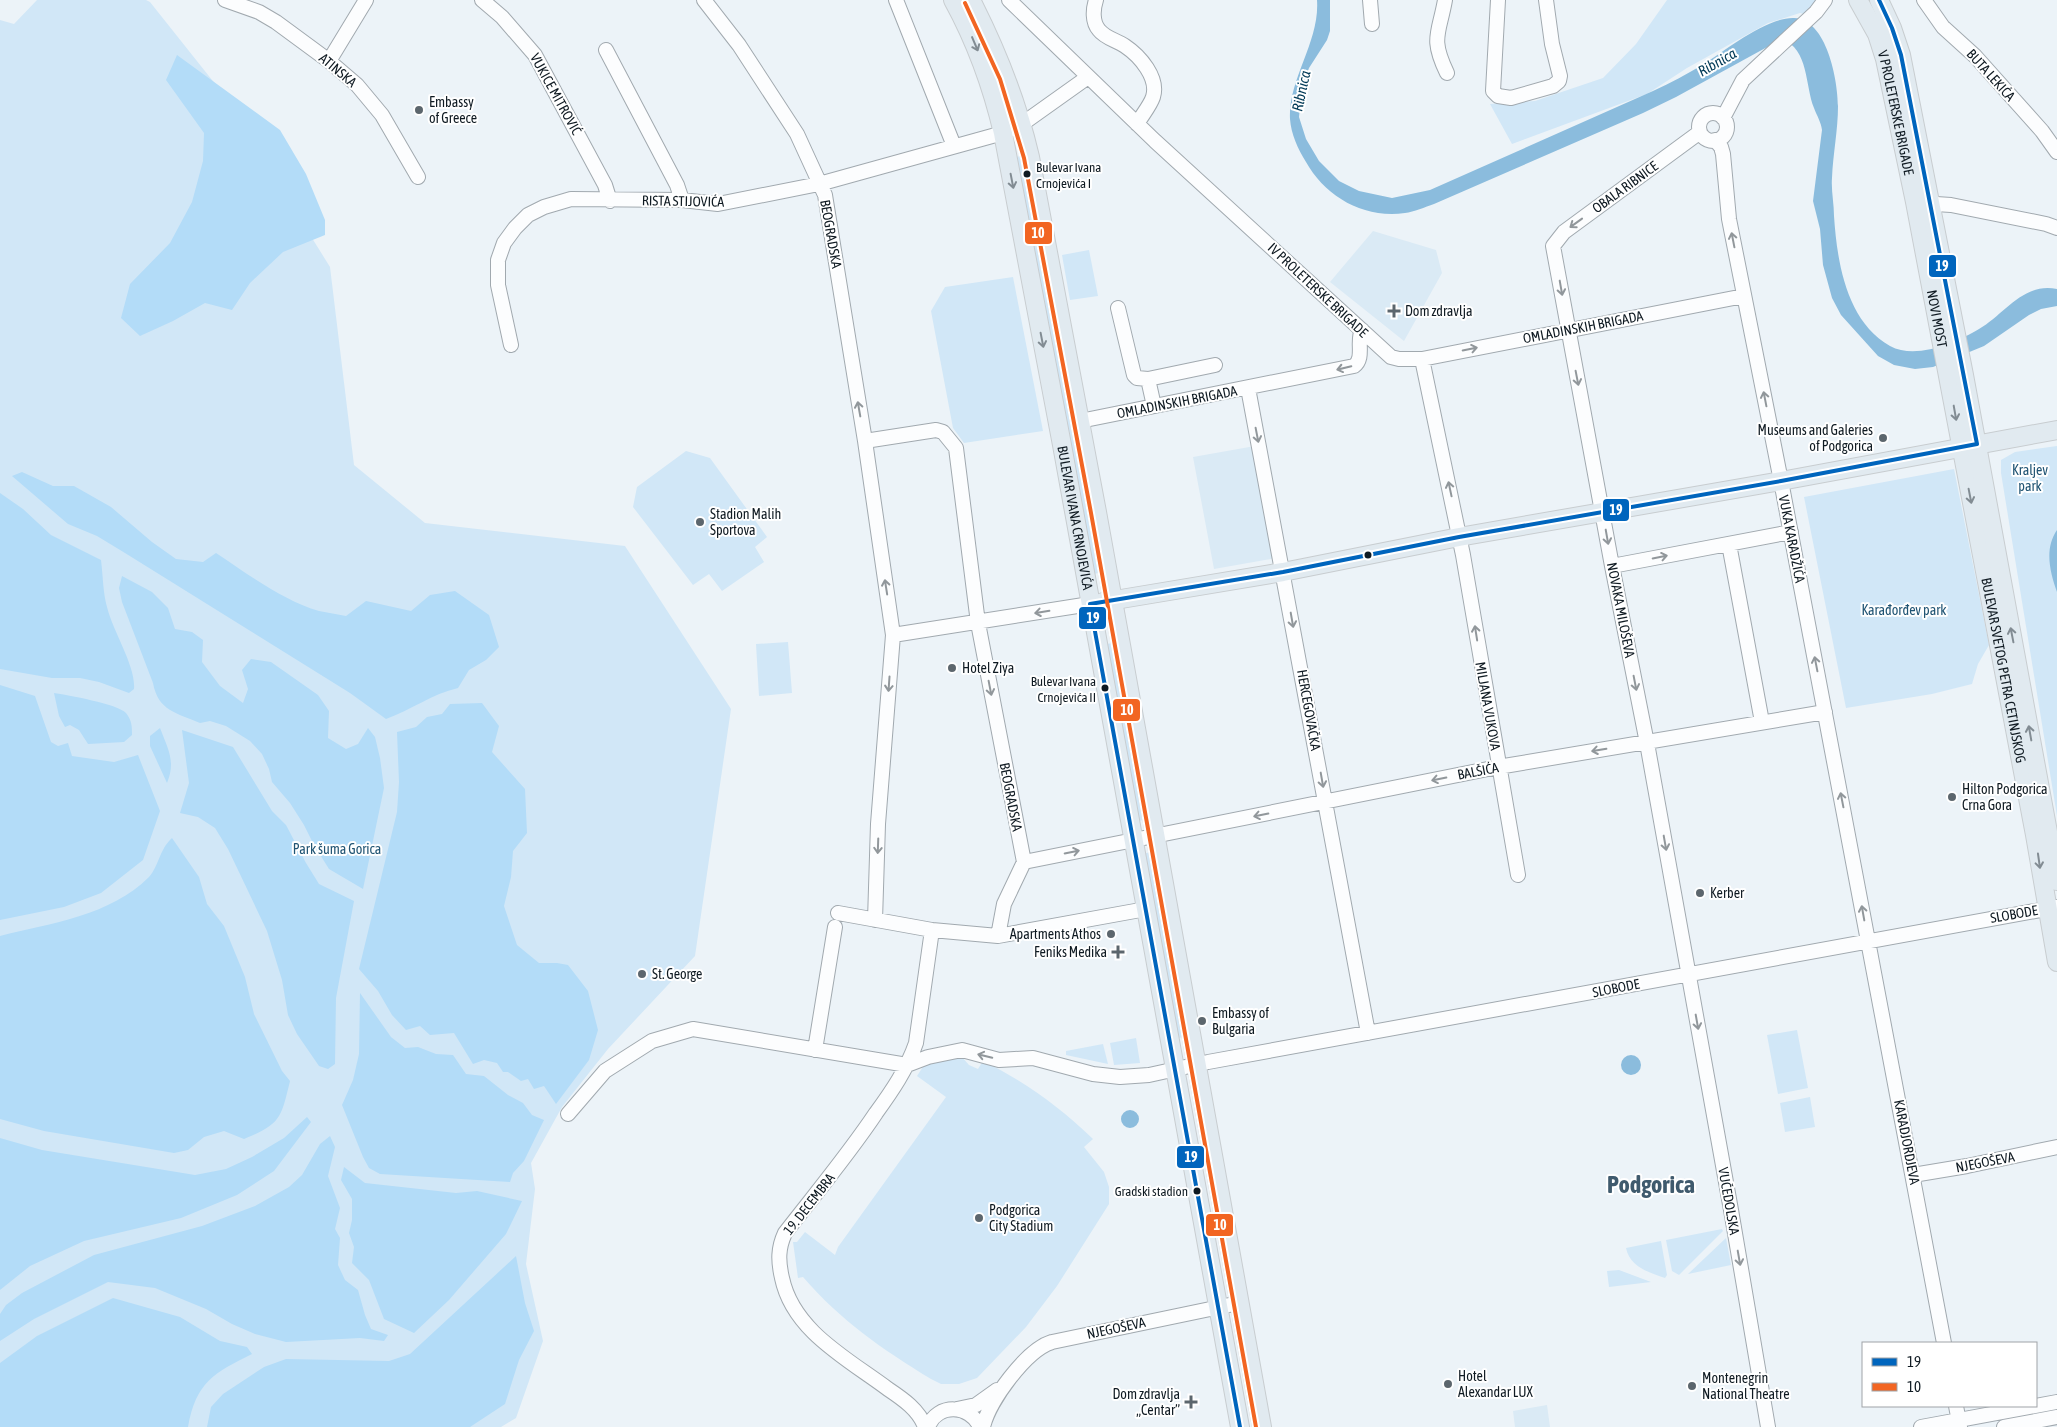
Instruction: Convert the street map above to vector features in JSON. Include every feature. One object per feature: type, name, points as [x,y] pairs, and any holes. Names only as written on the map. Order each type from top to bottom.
[{"type":"main road","name":"BULEVAR IVANA CRNOJEVIĆA","points":[[953,0],[981,61],[996,103],[1003,133],[1240,1427]]},
{"type":"main road","name":"BULEVAR IVANA CRNOJEVIĆA","points":[[971,0],[993,44],[1022,124],[1042,215],[1262,1427]]},
{"type":"main road","name":"V PROLETERSKE BRIGADE","points":[[1858,0],[1877,34],[1923,203]]},
{"type":"main road","name":"V PROLETERSKE BRIGADE","points":[[1879,0],[1892,28],[1901,56],[1928,229]]},
{"type":"main road","name":"NOVI MOST","points":[[1928,229],[1956,376]]},
{"type":"main road","name":"BULEVAR SVETOG PETRA CETINJSKOG","points":[[1956,376],[2034,828],[2052,908],[2057,962]]},
{"type":"main road","points":[[1090,604],[1283,572],[1459,537],[1781,481],[2057,430]]},
{"type":"main road","name":"BULEVAR SVETOG PETRA CETINJSKOG","points":[[1969,446],[2057,880]]},
{"type":"street","name":"ATINSKA","points":[[225,0],[268,17],[329,61],[356,85],[375,105],[418,177]]},
{"type":"street","points":[[329,61],[366,0]]},
{"type":"street","name":"VUKICE MITROVIĆ","points":[[482,0],[502,17],[535,55],[605,185],[610,201]]},
{"type":"street","name":"BEOGRADSKA","points":[[704,0],[739,45],[797,134],[825,195],[865,441],[893,635],[878,824],[875,920]]},
{"type":"street","points":[[896,0],[954,146]]},
{"type":"street","name":"IV PROLETERSKE BRIGADE","points":[[1010,0],[1137,124],[1391,357],[1422,359]]},
{"type":"street","points":[[1096,0],[1094,14],[1098,29],[1104,35],[1125,46],[1138,57],[1153,80],[1153,96],[1137,124]]},
{"type":"street","points":[[1370,0],[1372,24]]},
{"type":"street","points":[[1445,0],[1436,37],[1440,58],[1447,73]]},
{"type":"street","points":[[1498,0],[1492,83],[1493,91],[1498,96],[1510,98],[1553,86],[1559,81],[1560,76],[1552,44],[1546,0]]},
{"type":"street","points":[[1718,115],[1733,97],[1742,80],[1816,12],[1825,0]]},
{"type":"street","name":"BUTA LEKIĆA","points":[[1924,0],[1943,27],[1975,56],[2042,131],[2057,152]]},
{"type":"street","points":[[606,50],[677,185],[682,200]]},
{"type":"street","points":[[1003,133],[1022,124],[1088,77]]},
{"type":"street","points":[[1707,114],[1718,115],[1726,122],[1726,131],[1720,138],[1708,140],[1700,132],[1700,121],[1707,114]]},
{"type":"street","name":"OBALA RIBNICE","points":[[1553,246],[1564,232],[1700,132]]},
{"type":"street","name":"RISTA STIJOVIĆA","points":[[511,345],[497,277],[500,252],[509,236],[528,215],[544,207],[571,199],[610,201],[682,200],[718,204],[820,184],[1003,133]]},
{"type":"street","name":"VUKA KARADŽIĆA","points":[[1715,140],[1721,147],[1723,154],[1729,219],[1869,940]]},
{"type":"street","points":[[1923,203],[1951,205],[2046,224],[2057,228]]},
{"type":"street","name":"NOVAKA MILOŠEVA","points":[[1553,246],[1689,974]]},
{"type":"street","name":"OMLADINSKIH BRIGADA","points":[[1422,359],[1744,296]]},
{"type":"street","points":[[1118,308],[1134,375],[1138,378],[1148,379],[1215,366]]},
{"type":"street","name":"OMLADINSKIH BRIGADA","points":[[1080,421],[1354,366],[1360,358],[1359,342],[1362,330]]},
{"type":"street","points":[[1422,359],[1459,537]]},
{"type":"street","points":[[1148,379],[1154,406]]},
{"type":"street","name":"HERCEGOVAČKA","points":[[1248,388],[1368,1033]]},
{"type":"street","name":"BEOGRADSKA","points":[[865,441],[936,430],[943,432],[956,448],[978,622],[1024,862]]},
{"type":"street","points":[[1612,566],[1791,532]]},
{"type":"street","name":"MILJANA VUKOVA","points":[[1459,537],[1518,875]]},
{"type":"street","points":[[1729,544],[1762,722]]},
{"type":"street","points":[[893,635],[1090,604]]},
{"type":"street","name":"BALŠIĆA","points":[[1133,840],[1498,767],[1825,712]]},
{"type":"street","points":[[998,936],[1004,904],[1024,862],[1133,840]]},
{"type":"street","name":"SLOBODE","points":[[1175,1069],[1368,1033],[1542,1007],[1689,974],[2052,908]]},
{"type":"street","points":[[838,913],[932,930],[998,936],[1146,909]]},
{"type":"street","points":[[815,1050],[836,927]]},
{"type":"street","name":"19. DECEMBRA","points":[[927,1427],[918,1414],[903,1400],[836,1350],[800,1319],[785,1292],[779,1247],[785,1233],[852,1148],[897,1084],[907,1065],[916,1043],[932,930]]},
{"type":"street","name":"KARADJORDJEVA","points":[[1869,940],[1944,1342]]},
{"type":"street","name":"VUČEDOLSKA","points":[[1689,974],[1768,1427]]},
{"type":"street","points":[[568,1114],[605,1071],[652,1041],[693,1029],[907,1065],[928,1057],[962,1050],[999,1060],[1033,1058],[1094,1074],[1120,1077],[1149,1075],[1175,1069]]},
{"type":"street","name":"NJEGOŠEVA","points":[[1913,1175],[2057,1147]]},
{"type":"street","name":"NJEGOŠEVA","points":[[1008,1382],[1031,1355],[1045,1344],[1239,1303]]},
{"type":"street","points":[[927,1427],[937,1414],[951,1409],[976,1405],[1008,1382]]},
{"type":"street","points":[[951,1409],[970,1414],[981,1427],[987,1414],[1008,1382]]},
{"type":"street","name":"19. DECEMBRA","points":[[903,1400],[927,1410],[951,1409]]},
{"type":"street","points":[[2037,1406],[2057,1402]]},
{"type":"street","points":[[1956,1407],[1959,1424]]},
{"type":"street","points":[[1921,1427],[1959,1424],[2035,1407]]},
{"type":"street","points":[[2004,1427],[2057,1417]]},
{"type":"shaded area","name":"Dom zdravlja","points":[[1373,231],[1436,250],[1442,273],[1404,341],[1330,282]]},
{"type":"shaded area","points":[[1255,446],[1276,558],[1214,569],[1193,457]]},
{"type":"shaded area","points":[[1547,1405],[1550,1427],[1515,1427],[1513,1411]]},
{"type":"green space","name":"Park šuma Gorica","points":[[37,0],[146,0],[150,2],[220,90],[330,267],[354,465],[425,523],[625,546],[731,709],[695,956],[608,1049],[562,1107],[531,1163],[535,1189],[526,1264],[543,1341],[516,1418],[501,1427],[0,1427],[0,20],[14,24]]},
{"type":"green space","points":[[1667,0],[1819,0],[1808,15],[1800,13],[1768,23],[1687,68],[1647,94],[1512,144],[1490,104],[1535,101],[1603,78],[1636,44]]},
{"type":"green space","points":[[177,55],[280,130],[306,174],[325,220],[325,235],[283,252],[250,283],[232,310],[205,303],[173,321],[140,336],[121,318],[130,284],[170,243],[192,202],[203,161],[204,133],[166,80]]},
{"type":"green space","points":[[1021,156],[1102,572],[1094,574],[1012,158]]},
{"type":"green space","points":[[1089,250],[1098,296],[1070,300],[1062,255]]},
{"type":"green space","points":[[1013,277],[1043,431],[964,443],[953,428],[931,311],[945,287]]},
{"type":"green space","name":"Kraljev park","points":[[2057,446],[2057,816],[2001,473],[2001,460],[2015,452]]},
{"type":"green space","name":"Stadion Malih Sportova","points":[[686,451],[710,458],[767,537],[755,547],[764,562],[722,591],[709,574],[693,585],[633,507],[637,487]]},
{"type":"green space","name":"Karađorđev park","points":[[1954,469],[1989,645],[1978,664],[1972,684],[1932,694],[1846,708],[1804,497]]},
{"type":"green space","points":[[22,472],[53,486],[74,486],[111,507],[152,542],[176,559],[203,562],[216,553],[279,594],[319,611],[346,616],[366,601],[411,611],[430,595],[455,591],[489,615],[499,647],[486,660],[469,670],[458,688],[439,694],[386,719],[350,693],[125,553],[97,536],[68,524],[12,476]]},
{"type":"green space","points":[[0,493],[23,509],[51,535],[101,560],[107,607],[134,680],[134,689],[129,693],[99,682],[80,678],[52,678],[0,669]]},
{"type":"green space","points":[[122,576],[152,592],[168,608],[175,629],[192,632],[203,640],[202,662],[220,686],[243,703],[248,689],[242,670],[251,659],[271,662],[318,695],[329,711],[328,738],[346,749],[358,744],[368,728],[375,737],[384,788],[363,889],[329,869],[290,803],[272,782],[269,769],[262,754],[250,741],[226,726],[210,721],[200,723],[176,713],[159,700],[122,602],[119,588]]},
{"type":"green space","points":[[788,642],[792,693],[759,696],[756,644]]},
{"type":"green space","points":[[1114,643],[1145,820],[1137,821],[1105,644]]},
{"type":"green space","points":[[0,685],[35,696],[51,742],[58,746],[68,743],[72,756],[114,762],[138,755],[160,811],[143,860],[101,893],[64,907],[0,920]]},
{"type":"green space","points":[[54,693],[92,700],[121,710],[126,713],[129,719],[132,726],[132,735],[124,742],[88,744],[79,730],[70,725],[65,727],[59,716]]},
{"type":"green space","points":[[482,703],[499,726],[492,752],[525,789],[527,833],[513,851],[511,877],[504,906],[517,945],[539,963],[568,965],[588,991],[598,1030],[589,1060],[556,1104],[544,1086],[534,1089],[528,1079],[521,1081],[508,1072],[503,1072],[497,1063],[484,1060],[473,1064],[454,1033],[430,1035],[420,1026],[406,1030],[392,1015],[378,991],[359,969],[397,812],[399,782],[397,732],[416,727],[427,717],[442,714],[450,704]]},
{"type":"green space","points":[[160,728],[171,761],[170,775],[167,783],[150,746],[150,736]]},
{"type":"green space","points":[[182,730],[233,747],[272,811],[286,825],[319,884],[354,901],[336,998],[335,1064],[328,1069],[319,1066],[297,1034],[288,1015],[282,980],[267,931],[228,849],[215,828],[198,817],[180,813],[189,783]]},
{"type":"green space","points":[[172,838],[199,877],[207,904],[224,926],[245,977],[254,1014],[282,1071],[290,1081],[278,1118],[266,1129],[244,1139],[224,1131],[204,1137],[188,1150],[174,1153],[44,1131],[0,1119],[0,936],[79,916],[116,901],[149,877],[164,848]]},
{"type":"green space","points":[[1151,852],[1183,1037],[1175,1039],[1142,854]]},
{"type":"green space","points":[[360,993],[391,1037],[405,1048],[418,1047],[436,1054],[453,1055],[466,1074],[484,1076],[508,1095],[523,1103],[532,1115],[544,1120],[524,1161],[513,1173],[510,1182],[380,1174],[369,1168],[342,1105],[353,1080],[359,1054]]},
{"type":"green space","points":[[1797,1030],[1808,1088],[1778,1094],[1767,1035]]},
{"type":"green space","points":[[1136,1038],[1140,1063],[1114,1065],[1110,1043]]},
{"type":"green space","points":[[1103,1044],[1108,1064],[1066,1055],[1066,1051]]},
{"type":"green space","name":"Podgorica City Stadium","points":[[961,1056],[969,1065],[978,1069],[983,1061],[1027,1086],[1068,1116],[1093,1139],[1084,1147],[1104,1172],[1109,1187],[1109,1204],[1057,1286],[1026,1327],[977,1378],[959,1384],[941,1384],[896,1357],[863,1333],[817,1293],[803,1277],[798,1278],[793,1242],[797,1242],[805,1232],[835,1255],[838,1247],[946,1097],[917,1076],[926,1062]]},
{"type":"green space","points":[[1810,1097],[1815,1127],[1785,1132],[1780,1103]]},
{"type":"green space","points":[[307,1117],[311,1122],[274,1171],[237,1195],[181,1218],[84,1241],[30,1266],[0,1290],[0,1138],[42,1150],[195,1175],[226,1169],[252,1157],[284,1138]]},
{"type":"green space","points":[[330,1136],[335,1147],[328,1176],[340,1208],[335,1229],[340,1238],[338,1265],[345,1280],[358,1290],[371,1329],[388,1335],[384,1341],[360,1338],[286,1342],[255,1334],[232,1324],[206,1309],[155,1288],[108,1282],[34,1319],[0,1341],[0,1314],[6,1305],[22,1293],[94,1255],[202,1226],[255,1206],[289,1187],[302,1175],[320,1144]]},
{"type":"green space","points":[[344,1167],[365,1183],[456,1193],[477,1191],[522,1201],[506,1234],[449,1300],[414,1333],[384,1319],[369,1280],[352,1263],[354,1247],[349,1233],[352,1220],[352,1199],[341,1180]]},
{"type":"green space","points":[[1722,1229],[1723,1231],[1679,1275],[1672,1271],[1666,1240]]},
{"type":"green space","points":[[1726,1238],[1731,1265],[1688,1274]]},
{"type":"green space","points":[[1661,1241],[1667,1275],[1665,1278],[1641,1268],[1631,1260],[1626,1248]]},
{"type":"green space","points":[[516,1256],[525,1303],[534,1331],[519,1360],[505,1404],[470,1427],[207,1427],[211,1407],[223,1394],[264,1367],[286,1359],[389,1361],[410,1354]]},
{"type":"green space","points":[[1619,1270],[1651,1282],[1609,1287],[1607,1271]]},
{"type":"green space","points":[[113,1298],[180,1317],[220,1341],[247,1347],[252,1354],[227,1367],[209,1381],[196,1399],[188,1427],[0,1427],[0,1363],[37,1336]]},
{"type":"water","name":"Ribnica","points":[[1317,0],[1330,0],[1330,31],[1327,40],[1309,68],[1302,87],[1299,117],[1306,139],[1319,161],[1339,181],[1359,191],[1392,198],[1430,190],[1660,88],[1698,68],[1759,28],[1783,19],[1794,18],[1805,21],[1815,29],[1822,40],[1833,67],[1836,82],[1838,115],[1832,187],[1835,233],[1841,270],[1854,306],[1863,321],[1875,335],[1890,346],[1900,350],[1923,350],[1959,340],[1988,323],[2015,301],[2034,290],[2045,288],[2057,289],[2057,306],[2041,309],[2029,315],[1984,346],[1933,367],[1915,369],[1894,365],[1878,356],[1841,315],[1832,298],[1823,265],[1820,229],[1813,201],[1822,130],[1811,99],[1802,59],[1791,44],[1782,39],[1643,113],[1434,204],[1416,211],[1389,214],[1360,208],[1335,195],[1314,174],[1300,152],[1292,130],[1290,119],[1291,104],[1298,75],[1314,31],[1317,16]]},
{"type":"water","points":[[2057,530],[2057,592],[2050,569],[2049,553]]},
{"type":"water","points":[[1631,1055],[1638,1058],[1641,1065],[1638,1072],[1631,1075],[1624,1072],[1621,1065],[1624,1058]]},
{"type":"water","points":[[1126,1110],[1134,1110],[1139,1115],[1137,1126],[1126,1128],[1121,1123],[1121,1115]]},
{"type":"transit line","name":"19","points":[[1240,1427],[1090,604],[1283,572],[1459,537],[1781,481],[1977,444],[1901,55],[1892,28],[1879,0]]},
{"type":"transit line","name":"10","points":[[965,3],[1000,79],[1024,158],[1091,513],[1256,1427]]},
{"type":"place","name":"Embassy of Greece","points":[[419,110]]},
{"type":"place","name":"Bulevar Ivana Crnojevića I","points":[[1027,174]]},
{"type":"place","name":"Dom zdravlja","points":[[1394,311]]},
{"type":"place","name":"Museums and Galeries of Podgorica","points":[[1883,438]]},
{"type":"place","name":"Stadion Malih Sportova","points":[[700,522]]},
{"type":"place","name":"Hotel Ziya","points":[[952,668]]},
{"type":"place","name":"Bulevar Ivana Crnojevića II","points":[[1105,688]]},
{"type":"place","name":"Hilton Podgorica Crna Gora","points":[[1952,797]]},
{"type":"place","name":"Kerber","points":[[1700,893]]},
{"type":"place","name":"Apartments Athos","points":[[1111,934]]},
{"type":"place","name":"Feniks Medika","points":[[1118,952]]},
{"type":"place","name":"St. George","points":[[642,974]]},
{"type":"place","name":"Embassy of Bulgaria","points":[[1202,1021]]},
{"type":"place","name":"Gradski stadion","points":[[1197,1191]]},
{"type":"place","name":"Podgorica City Stadium","points":[[979,1218]]},
{"type":"place","name":"Hotel Alexandar LUX","points":[[1448,1384]]},
{"type":"place","name":"Montenegrin National Theatre","points":[[1692,1386]]},
{"type":"place","name":"Dom zdravlja „Centar”","points":[[1191,1402]]},
{"type":"district","name":"Podgorica","points":[[1651,1184]]}]
